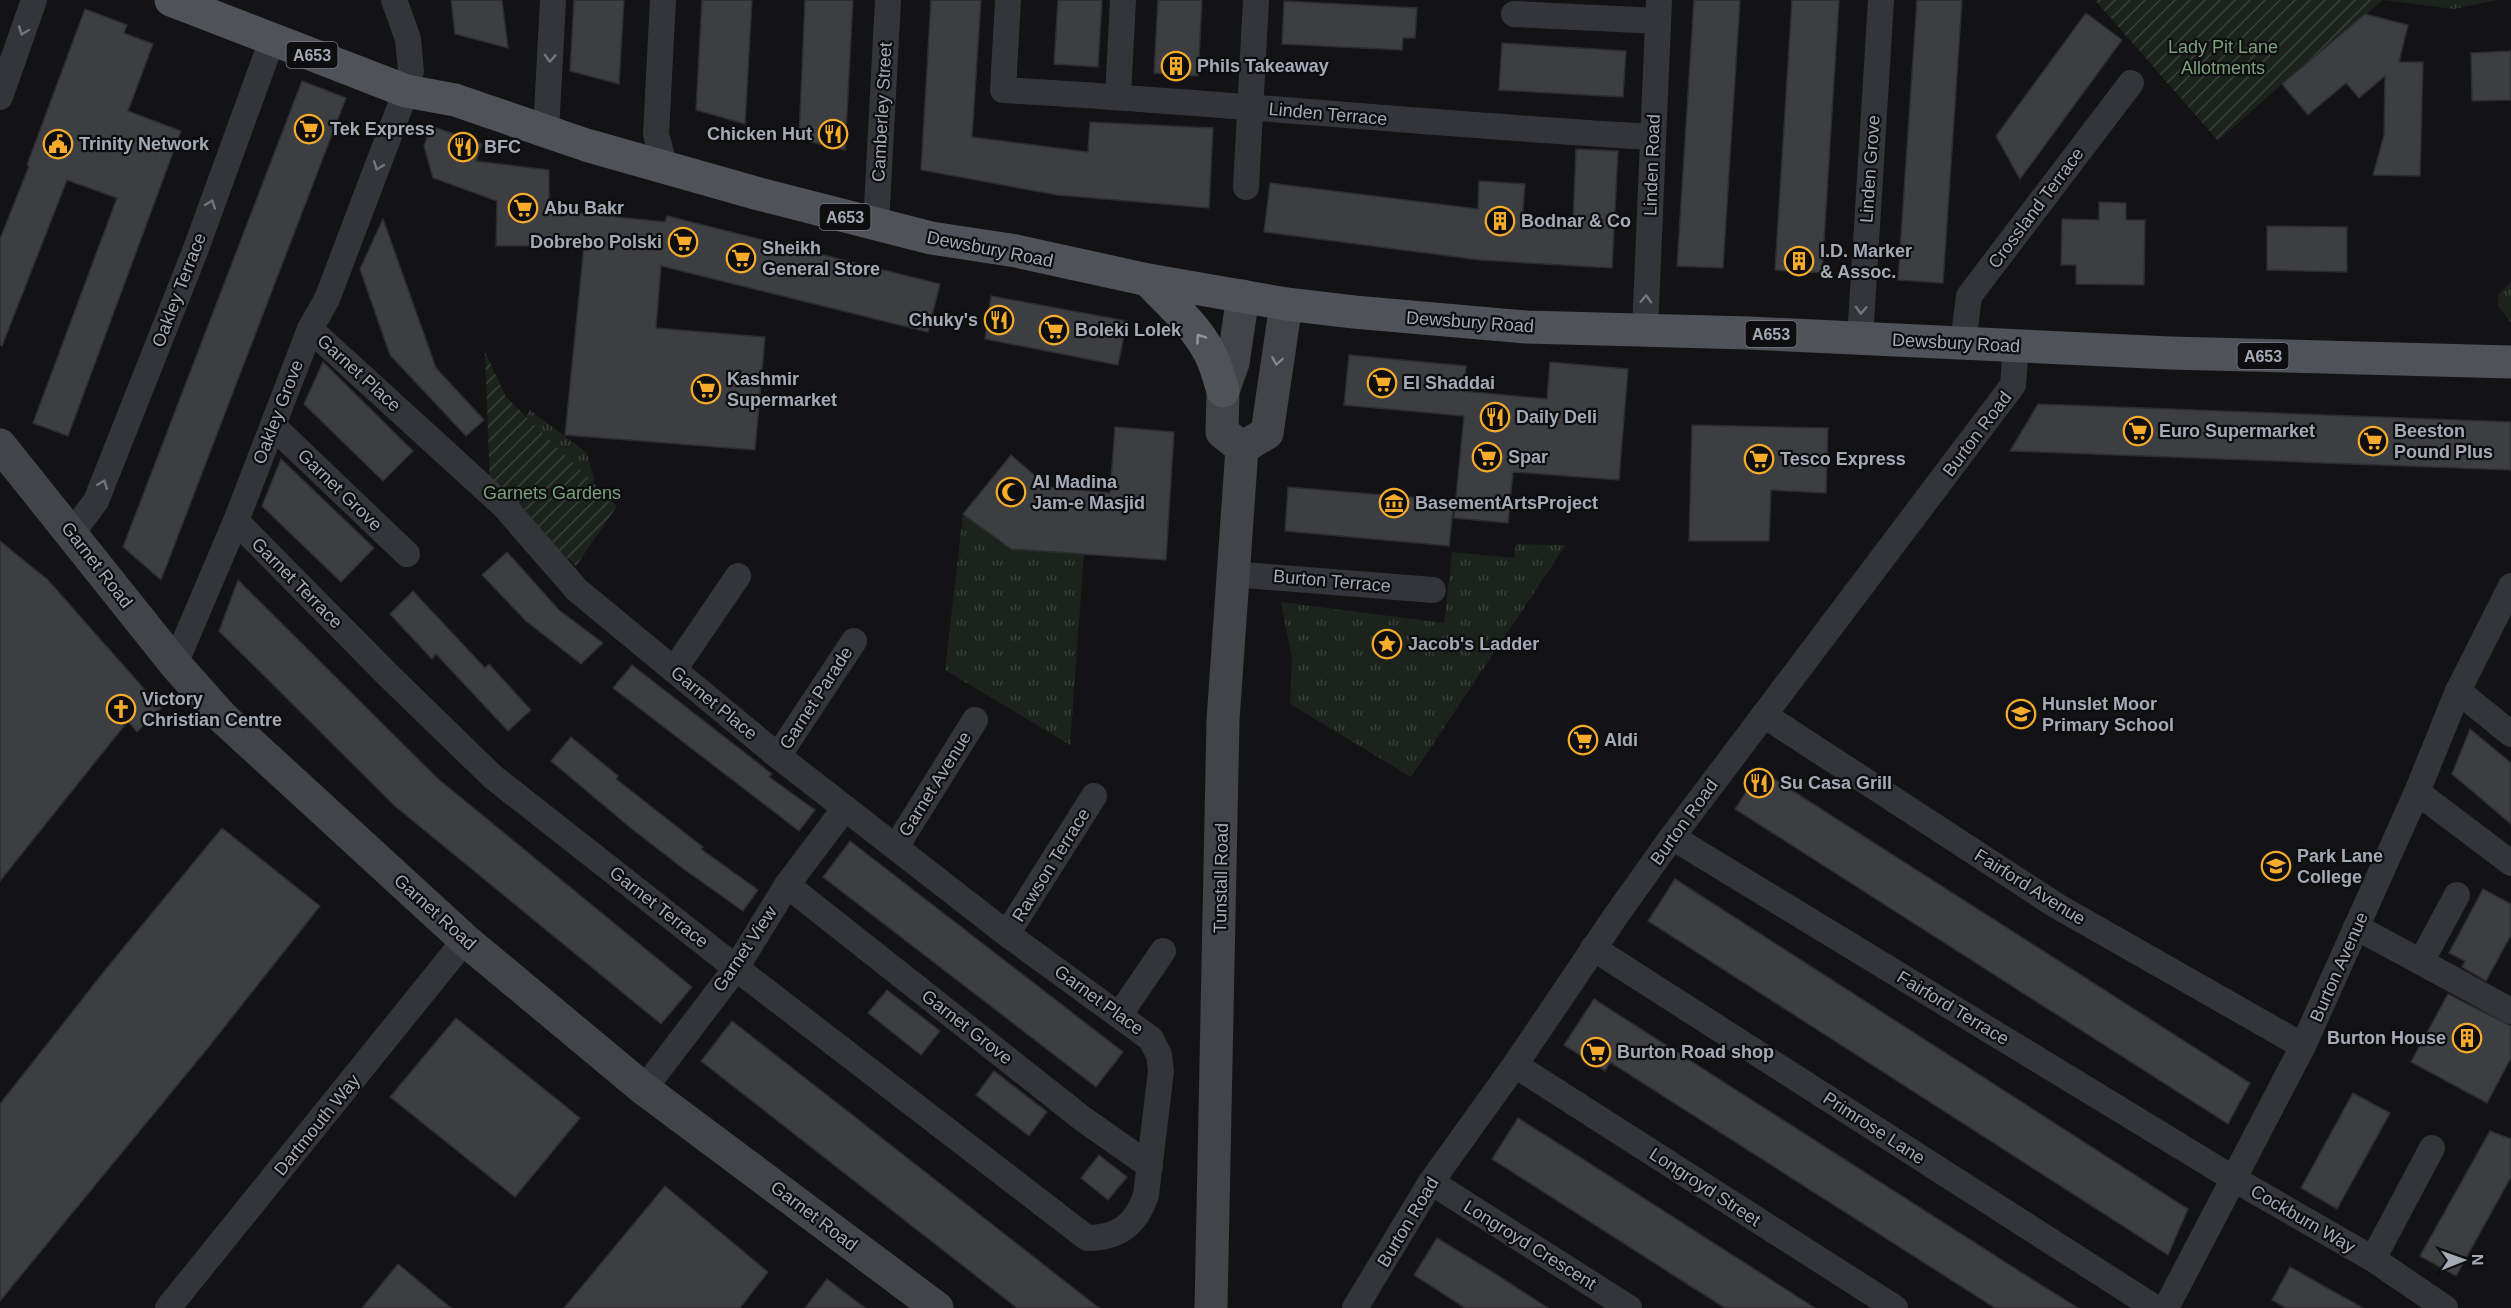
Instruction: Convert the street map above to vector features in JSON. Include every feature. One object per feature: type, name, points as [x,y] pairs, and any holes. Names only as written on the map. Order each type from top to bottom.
[{"type":"main road","name":"Dewsbury Road","points":[[171,0],[272,40],[408,81]]},
{"type":"main road","name":"Dewsbury Road","points":[[220,0],[455,100],[546,132],[665,168],[931,238],[1016,251],[1148,280],[1286,304],[1526,327],[2170,353],[2511,362]]},
{"type":"main road","points":[[1148,280],[1186,319],[1203,342],[1213,359],[1223,392]]},
{"type":"street","points":[[0,97],[34,0]]},
{"type":"street","points":[[394,0],[408,39],[408,81]]},
{"type":"street","points":[[546,132],[552,0]]},
{"type":"street","points":[[663,0],[657,125],[659,149],[665,168]]},
{"type":"street","name":"Camberley Street","points":[[876,225],[888,0]]},
{"type":"street","name":"Linden Terrace","points":[[1008,0],[1003,90],[1118,96],[1439,123],[1653,137]]},
{"type":"street","points":[[1118,96],[1123,0]]},
{"type":"street","points":[[1246,187],[1256,0]]},
{"type":"street","name":"Linden Grove","points":[[1860,339],[1881,0]]},
{"type":"street","points":[[1514,14],[1658,11]]},
{"type":"street","name":"Linden Road","points":[[1645,331],[1658,11]]},
{"type":"street","name":"Oakley Terrace","points":[[72,533],[96,501],[194,254],[272,40]]},
{"type":"street","name":"Oakley Grove","points":[[175,664],[236,521],[310,329],[327,298],[408,81]]},
{"type":"street","name":"Crossland Terrace","points":[[1963,343],[1969,296],[2131,82]]},
{"type":"street","points":[[1243,296],[1233,363],[1223,392],[1222,432],[1242,448],[1267,433],[1286,304]]},
{"type":"street","name":"Garnet Place","points":[[310,329],[504,506],[577,590],[778,756],[1007,934],[1120,1014],[1151,1039],[1159,1055],[1161,1071],[1150,1166]]},
{"type":"street","name":"Burton Road","points":[[1361,1306],[1431,1182],[1515,1065],[1593,948],[1672,837],[2013,385],[2016,346]]},
{"type":"street","name":"Garnet Grove","points":[[273,426],[407,554]]},
{"type":"street","name":"Garnet Road","points":[[0,445],[175,664],[222,717],[465,940],[644,1089],[937,1308]]},
{"type":"street","name":"Tunstall Road","points":[[1211,1308],[1223,720],[1242,448]]},
{"type":"street","name":"Garnet Terrace","points":[[236,521],[388,675],[494,777],[736,968],[1087,1238],[1103,1238],[1119,1233],[1132,1223],[1141,1210],[1146,1195],[1150,1166]]},
{"type":"street","name":"Burton Terrace","points":[[1232,574],[1433,590]]},
{"type":"street","points":[[674,670],[738,576]]},
{"type":"street","name":"Burton Avenue","points":[[2166,1308],[2303,1046],[2417,792],[2458,691],[2509,596]]},
{"type":"street","name":"Garnet Parade","points":[[778,756],[854,641]]},
{"type":"street","points":[[2458,691],[2511,734]]},
{"type":"street","name":"Fairford Avenue","points":[[1764,715],[2057,906],[2303,1046]]},
{"type":"street","name":"Garnet Avenue","points":[[896,847],[975,720]]},
{"type":"street","points":[[2417,792],[2511,863]]},
{"type":"street","name":"Rawson Terrace","points":[[1007,934],[1094,796]]},
{"type":"street","name":"Garnet View","points":[[644,1089],[736,968],[787,885],[845,808]]},
{"type":"street","name":"Fairford Terrace","points":[[1672,837],[2234,1179]]},
{"type":"street","name":"Garnet Grove","points":[[787,885],[1083,1119],[1150,1166]]},
{"type":"street","points":[[2421,962],[2457,895]]},
{"type":"street","points":[[2356,927],[2511,1011]]},
{"type":"street","name":"Dartmouth Way","points":[[168,1308],[465,940]]},
{"type":"street","name":"Primrose Lane","points":[[1593,948],[2156,1308]]},
{"type":"street","points":[[1120,1014],[1163,951]]},
{"type":"street","name":"Longroyd Street","points":[[1515,1065],[1895,1308]]},
{"type":"street","name":"Cockburn Way","points":[[2373,1259],[2432,1148]]},
{"type":"street","name":"Cockburn Way","points":[[2234,1179],[2373,1259],[2445,1308]]},
{"type":"street","name":"Longroyd Crescent","points":[[1431,1182],[1629,1308]]},
{"type":"green space","name":"Lady Pit Lane Allotments","points":[[2095,0],[2383,0],[2218,141]]},
{"type":"green space","points":[[2383,0],[2497,0],[2454,9]]},
{"type":"green space","points":[[2511,282],[2511,323],[2498,306],[2498,295]]},
{"type":"green space","name":"Garnets Gardens","points":[[485,352],[506,397],[617,506],[576,566],[490,486]]},
{"type":"green space","points":[[530,410],[587,453],[594,478],[592,488],[523,422]]},
{"type":"green space","points":[[963,514],[1012,549],[1084,554],[1070,745],[945,670]]},
{"type":"green space","points":[[1516,544],[1566,545],[1411,777],[1290,704],[1292,659],[1281,602],[1444,623],[1452,552],[1514,558]]},
{"type":"building","points":[[451,0],[502,0],[508,48],[455,34]]},
{"type":"building","points":[[574,0],[624,0],[619,84],[570,71]]},
{"type":"building","points":[[702,0],[752,0],[745,124],[696,110]]},
{"type":"building","points":[[805,0],[853,0],[845,150],[799,139]]},
{"type":"building","points":[[931,0],[981,0],[972,137],[1088,152],[1090,122],[1213,128],[1209,208],[1057,195],[921,170]]},
{"type":"building","points":[[1058,0],[1102,0],[1098,67],[1054,64]]},
{"type":"building","points":[[1158,0],[1202,0],[1198,76],[1154,73]]},
{"type":"building","points":[[1694,0],[1740,0],[1723,268],[1677,266]]},
{"type":"building","points":[[1792,0],[1839,0],[1822,273],[1775,270]]},
{"type":"building","points":[[1917,0],[1962,0],[1943,283],[1898,280]]},
{"type":"building","points":[[1284,1],[1417,8],[1415,38],[1403,38],[1402,50],[1282,44]]},
{"type":"building","points":[[85,9],[127,25],[124,33],[153,44],[128,111],[181,131],[68,436],[33,423],[117,198],[67,180],[2,346],[0,345],[0,239],[29,166],[27,165]]},
{"type":"building","points":[[2086,13],[2122,40],[2020,179],[1996,136]]},
{"type":"building","points":[[2365,14],[2408,25],[2399,62],[2423,62],[2420,176],[2373,175],[2384,135],[2385,76],[2359,98],[2346,83],[2308,115],[2282,84]]},
{"type":"building","points":[[1502,43],[1626,51],[1623,97],[1499,90]]},
{"type":"building","points":[[2511,51],[2511,100],[2472,101],[2471,53]]},
{"type":"building","points":[[302,81],[346,98],[161,580],[123,547]]},
{"type":"building","points":[[431,126],[482,144],[476,161],[549,170],[549,210],[665,222],[667,216],[940,284],[928,332],[661,266],[656,328],[765,337],[755,450],[565,435],[584,246],[496,246],[497,201],[433,178],[424,146]]},
{"type":"building","points":[[1576,149],[1618,151],[1612,268],[1480,260],[1264,232],[1270,183],[1478,209],[1479,181],[1525,184],[1522,221],[1573,224]]},
{"type":"building","points":[[2099,202],[2126,203],[2126,220],[2145,220],[2144,285],[2076,284],[2076,265],[2061,265],[2062,219],[2099,220]]},
{"type":"building","points":[[383,219],[436,368],[484,420],[466,436],[390,355],[360,269]]},
{"type":"building","points":[[2267,226],[2347,227],[2347,272],[2267,270]]},
{"type":"building","points":[[991,296],[1127,321],[1118,365],[985,339]]},
{"type":"building","points":[[1349,355],[1466,366],[1464,391],[1547,399],[1550,362],[1628,369],[1619,480],[1513,472],[1508,523],[1454,518],[1464,416],[1344,405]]},
{"type":"building","points":[[323,362],[413,451],[383,481],[304,404]]},
{"type":"building","points":[[2038,404],[2511,422],[2511,470],[2010,451]]},
{"type":"building","name":"Tesco Express","points":[[1692,425],[1828,428],[1826,493],[1771,490],[1769,541],[1689,541]]},
{"type":"building","points":[[1115,427],[1174,432],[1166,560],[1011,549],[963,514],[1011,455],[1048,487],[1110,493]]},
{"type":"building","points":[[281,459],[374,548],[341,582],[262,506]]},
{"type":"building","points":[[1288,487],[1454,501],[1449,546],[1285,531]]},
{"type":"building","points":[[0,541],[48,580],[161,708],[137,732],[128,721],[0,881]]},
{"type":"building","points":[[507,552],[559,610],[603,643],[581,664],[526,621],[482,575]]},
{"type":"building","points":[[238,580],[437,778],[692,987],[661,1024],[396,807],[219,631]]},
{"type":"building","points":[[413,591],[485,668],[489,664],[531,710],[508,731],[436,654],[432,659],[390,614]]},
{"type":"building","points":[[632,665],[772,774],[769,777],[815,810],[799,831],[613,688]]},
{"type":"building","points":[[2470,729],[2511,763],[2511,824],[2452,774]]},
{"type":"building","points":[[571,737],[618,776],[616,779],[703,847],[701,849],[758,890],[743,911],[632,829],[551,761]]},
{"type":"building","points":[[1760,770],[2250,1083],[2228,1124],[1735,809]]},
{"type":"building","points":[[222,828],[320,906],[207,1049],[0,1301],[0,1104],[106,969]]},
{"type":"building","points":[[850,841],[1123,1052],[1096,1087],[823,877]]},
{"type":"building","points":[[1675,879],[2188,1209],[2168,1255],[1648,921]]},
{"type":"building","points":[[2483,889],[2511,904],[2511,935],[2486,981],[2462,967],[2465,961],[2449,953]]},
{"type":"building","points":[[887,990],[940,1031],[921,1055],[868,1013]]},
{"type":"building","name":"Burton House","points":[[2448,994],[2511,1026],[2511,1058],[2487,1103],[2411,1062]]},
{"type":"building","points":[[1594,999],[2078,1308],[1995,1308],[1610,1062],[1605,1071],[1564,1045]]},
{"type":"building","points":[[456,1018],[580,1118],[515,1197],[390,1097]]},
{"type":"building","points":[[732,1021],[1099,1308],[1017,1308],[701,1061]]},
{"type":"building","points":[[994,1071],[1047,1112],[1029,1136],[976,1095]]},
{"type":"building","points":[[2353,1093],[2390,1113],[2337,1209],[2301,1188]]},
{"type":"building","points":[[1518,1118],[1815,1308],[1725,1308],[1681,1280],[1492,1159]]},
{"type":"building","points":[[2490,1131],[2511,1139],[2511,1177],[2456,1276],[2420,1256]]},
{"type":"building","points":[[1099,1155],[1127,1177],[1108,1200],[1081,1178]]},
{"type":"building","points":[[665,1186],[768,1272],[740,1308],[564,1308]]},
{"type":"building","points":[[1437,1238],[1548,1308],[1465,1308],[1414,1275]]},
{"type":"building","points":[[398,1264],[451,1308],[362,1308]]},
{"type":"building","points":[[2290,1267],[2363,1308],[2286,1308],[2272,1300]]},
{"type":"building","points":[[827,1279],[865,1308],[805,1308]]},
{"type":"place","name":"Phils Takeaway","points":[[1176,66]]},
{"type":"place","name":"Tek Express","points":[[309,129]]},
{"type":"place","name":"Chicken Hut","points":[[833,134]]},
{"type":"place","name":"Trinity Network","points":[[58,144]]},
{"type":"place","name":"BFC","points":[[463,147]]},
{"type":"place","name":"Abu Bakr","points":[[523,208]]},
{"type":"place","name":"Bodnar & Co","points":[[1500,221]]},
{"type":"place","name":"Dobrebo Polski","points":[[683,242]]},
{"type":"place","name":"Sheikh General Store","points":[[741,258]]},
{"type":"place","name":"I.D. Marker & Assoc.","points":[[1799,261]]},
{"type":"place","name":"Chuky's","points":[[999,320]]},
{"type":"place","name":"Boleki Lolek","points":[[1054,330]]},
{"type":"place","name":"El Shaddai","points":[[1382,383]]},
{"type":"place","name":"Kashmir Supermarket","points":[[706,389]]},
{"type":"place","name":"Daily Deli","points":[[1495,417]]},
{"type":"place","name":"Euro Supermarket","points":[[2138,431]]},
{"type":"place","name":"Beeston Pound Plus","points":[[2373,441]]},
{"type":"place","name":"Spar","points":[[1487,457]]},
{"type":"place","name":"Tesco Express","points":[[1759,459]]},
{"type":"place","name":"Al Madina Jam-e Masjid","points":[[1011,492]]},
{"type":"place","name":"BasementArtsProject","points":[[1394,503]]},
{"type":"place","name":"Jacob's Ladder","points":[[1387,644]]},
{"type":"place","name":"Victory Christian Centre","points":[[121,709]]},
{"type":"place","name":"Hunslet Moor Primary School","points":[[2021,714]]},
{"type":"place","name":"Aldi","points":[[1583,740]]},
{"type":"place","name":"Su Casa Grill","points":[[1759,783]]},
{"type":"place","name":"Park Lane College","points":[[2276,866]]},
{"type":"place","name":"Burton House","points":[[2467,1038]]},
{"type":"place","name":"Burton Road shop","points":[[1596,1052]]}]
